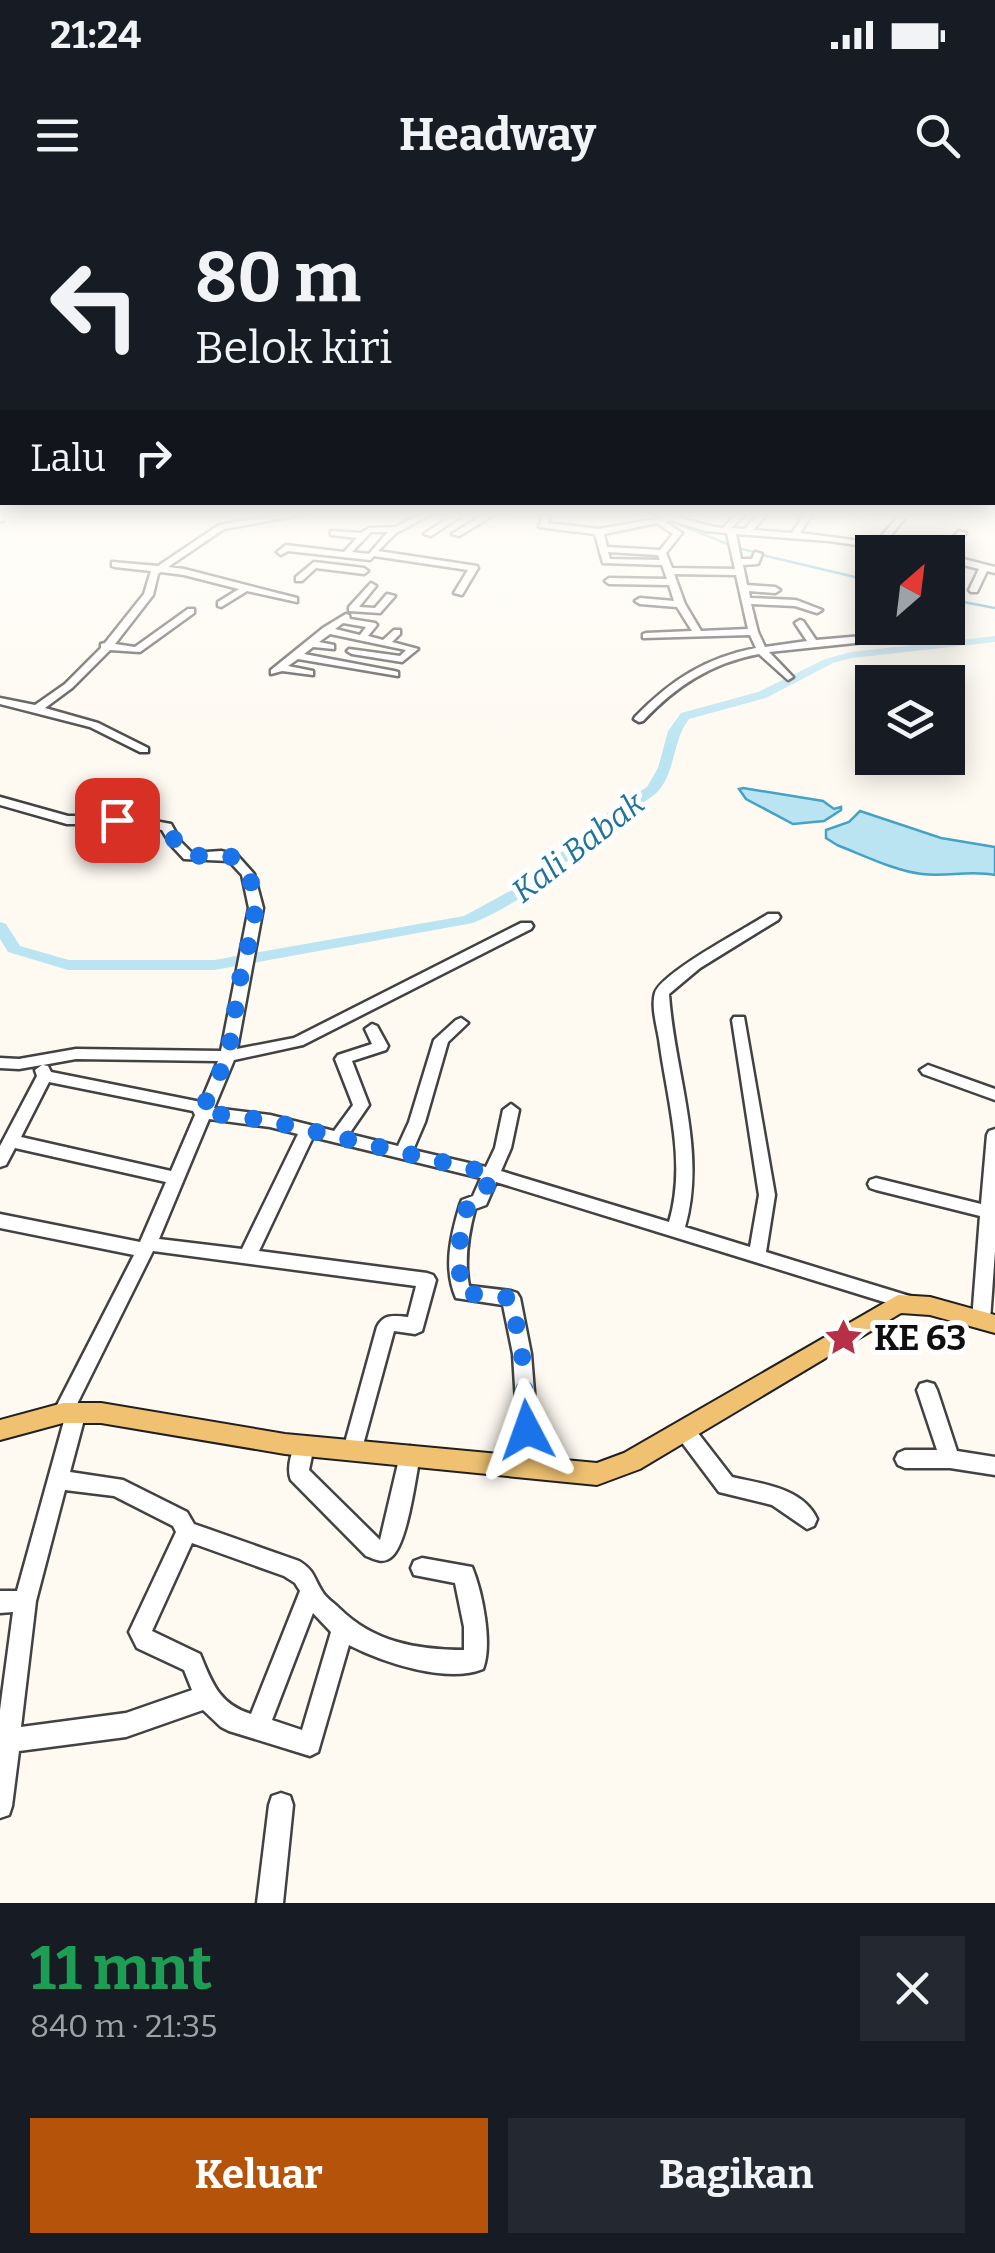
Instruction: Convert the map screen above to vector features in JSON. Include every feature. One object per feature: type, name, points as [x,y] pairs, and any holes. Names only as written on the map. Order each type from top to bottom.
[{"type":"main road","points":[[0,1430],[70,1413],[130,1416],[304,1446],[597,1474],[612,1471],[890,1309],[910,1302],[988,1322]]},
{"type":"street","points":[[37,709],[68,685],[150,592]]},
{"type":"street","points":[[221,604],[239,592]]},
{"type":"street","points":[[256,592],[294,600]]},
{"type":"street","points":[[369,592],[352,609],[377,611],[390,596]]},
{"type":"street","points":[[676,592],[698,634]]},
{"type":"street","points":[[745,592],[753,632],[762,651],[788,677]]},
{"type":"street","points":[[640,601],[680,604]]},
{"type":"street","points":[[747,602],[796,603],[816,610]]},
{"type":"street","points":[[309,674],[277,670],[357,610]]},
{"type":"street","points":[[104,646],[137,650],[191,611]]},
{"type":"street","points":[[341,620],[372,625],[362,638]]},
{"type":"street","points":[[800,622],[814,644]]},
{"type":"street","points":[[295,655],[390,673],[413,648],[326,630]]},
{"type":"street","points":[[385,643],[397,632]]},
{"type":"street","points":[[646,636],[753,632]]},
{"type":"street","points":[[639,719],[682,676],[708,665],[762,651],[855,640]]},
{"type":"street","points":[[310,643],[331,647]]},
{"type":"street","points":[[352,651],[402,659]]},
{"type":"street","points":[[0,701],[94,725],[144,750]]},
{"type":"street","points":[[1,803],[66,820],[155,823],[168,827],[174,847],[187,855],[232,857],[248,874],[254,892],[255,918],[240,979],[228,1056],[70,1413],[60,1480],[25,1601],[2,1795]]},
{"type":"street","points":[[675,1230],[684,1210],[685,1163],[669,1072],[664,987],[774,917]]},
{"type":"street","points":[[0,1160],[42,1069],[76,1054],[228,1056],[306,1039],[526,926]]},
{"type":"street","points":[[739,1020],[767,1195],[758,1255]]},
{"type":"street","points":[[403,1152],[417,1122],[442,1038],[462,1023]]},
{"type":"street","points":[[338,1138],[361,1105],[343,1060],[380,1046],[372,1029]]},
{"type":"street","points":[[0,1063],[42,1069],[202,1110],[308,1130],[493,1174],[910,1302]]},
{"type":"street","points":[[928,1070],[995,1095]]},
{"type":"street","points":[[511,1110],[493,1174],[480,1200],[468,1204],[460,1235],[458,1268],[462,1293],[511,1298],[522,1354],[530,1468]]},
{"type":"street","points":[[247,1257],[308,1130]]},
{"type":"street","points":[[988,1322],[995,1136]]},
{"type":"street","points":[[11,1141],[175,1178]]},
{"type":"street","points":[[876,1184],[992,1206]]},
{"type":"street","points":[[0,1220],[146,1247],[427,1280],[415,1326],[391,1324],[386,1328],[353,1450]]},
{"type":"street","points":[[927,1390],[950,1459]]},
{"type":"street","points":[[684,1430],[726,1485],[763,1490],[784,1500],[807,1519]]},
{"type":"street","points":[[304,1446],[298,1473],[374,1549],[382,1552],[390,1544],[410,1455]]},
{"type":"street","points":[[906,1459],[950,1459],[995,1466]]},
{"type":"street","points":[[60,1480],[116,1487],[180,1519],[187,1531],[291,1568],[308,1582],[311,1596],[342,1628],[395,1656],[422,1662],[475,1661],[475,1627],[464,1574],[422,1568]]},
{"type":"street","points":[[187,1531],[140,1632],[145,1640],[192,1662],[206,1698],[224,1716],[310,1744],[342,1628]]},
{"type":"street","points":[[257,1728],[311,1596]]},
{"type":"street","points":[[0,1602],[25,1601]]},
{"type":"street","points":[[6,1750],[126,1725],[206,1698]]},
{"type":"street","points":[[270,1903],[281,1805]]},
{"type":"water","points":[[739,789],[823,801],[841,810],[824,821],[793,824],[746,799]]},
{"type":"water","points":[[860,811],[941,838],[995,847],[995,875],[912,872],[868,858],[826,838],[826,830],[849,822]]},
{"type":"waterway","points":[[965,602],[995,608]]},
{"type":"waterway","name":"Kali Babak","points":[[0,927],[14,949],[68,965],[214,965],[468,920],[530,887],[617,812],[652,790],[664,768],[675,731],[685,716],[762,695],[829,661],[851,655],[995,639]]},
{"type":"place","name":"KE 63","points":[[844,1338]]},
{"type":"route","points":[[117,820],[168,827],[177,850],[202,857],[232,857],[251,882],[255,918],[240,979],[228,1056],[201,1112],[270,1121],[493,1174],[480,1200],[468,1204],[460,1235],[460,1289],[462,1293],[511,1298],[522,1354],[527,1430]]}]
